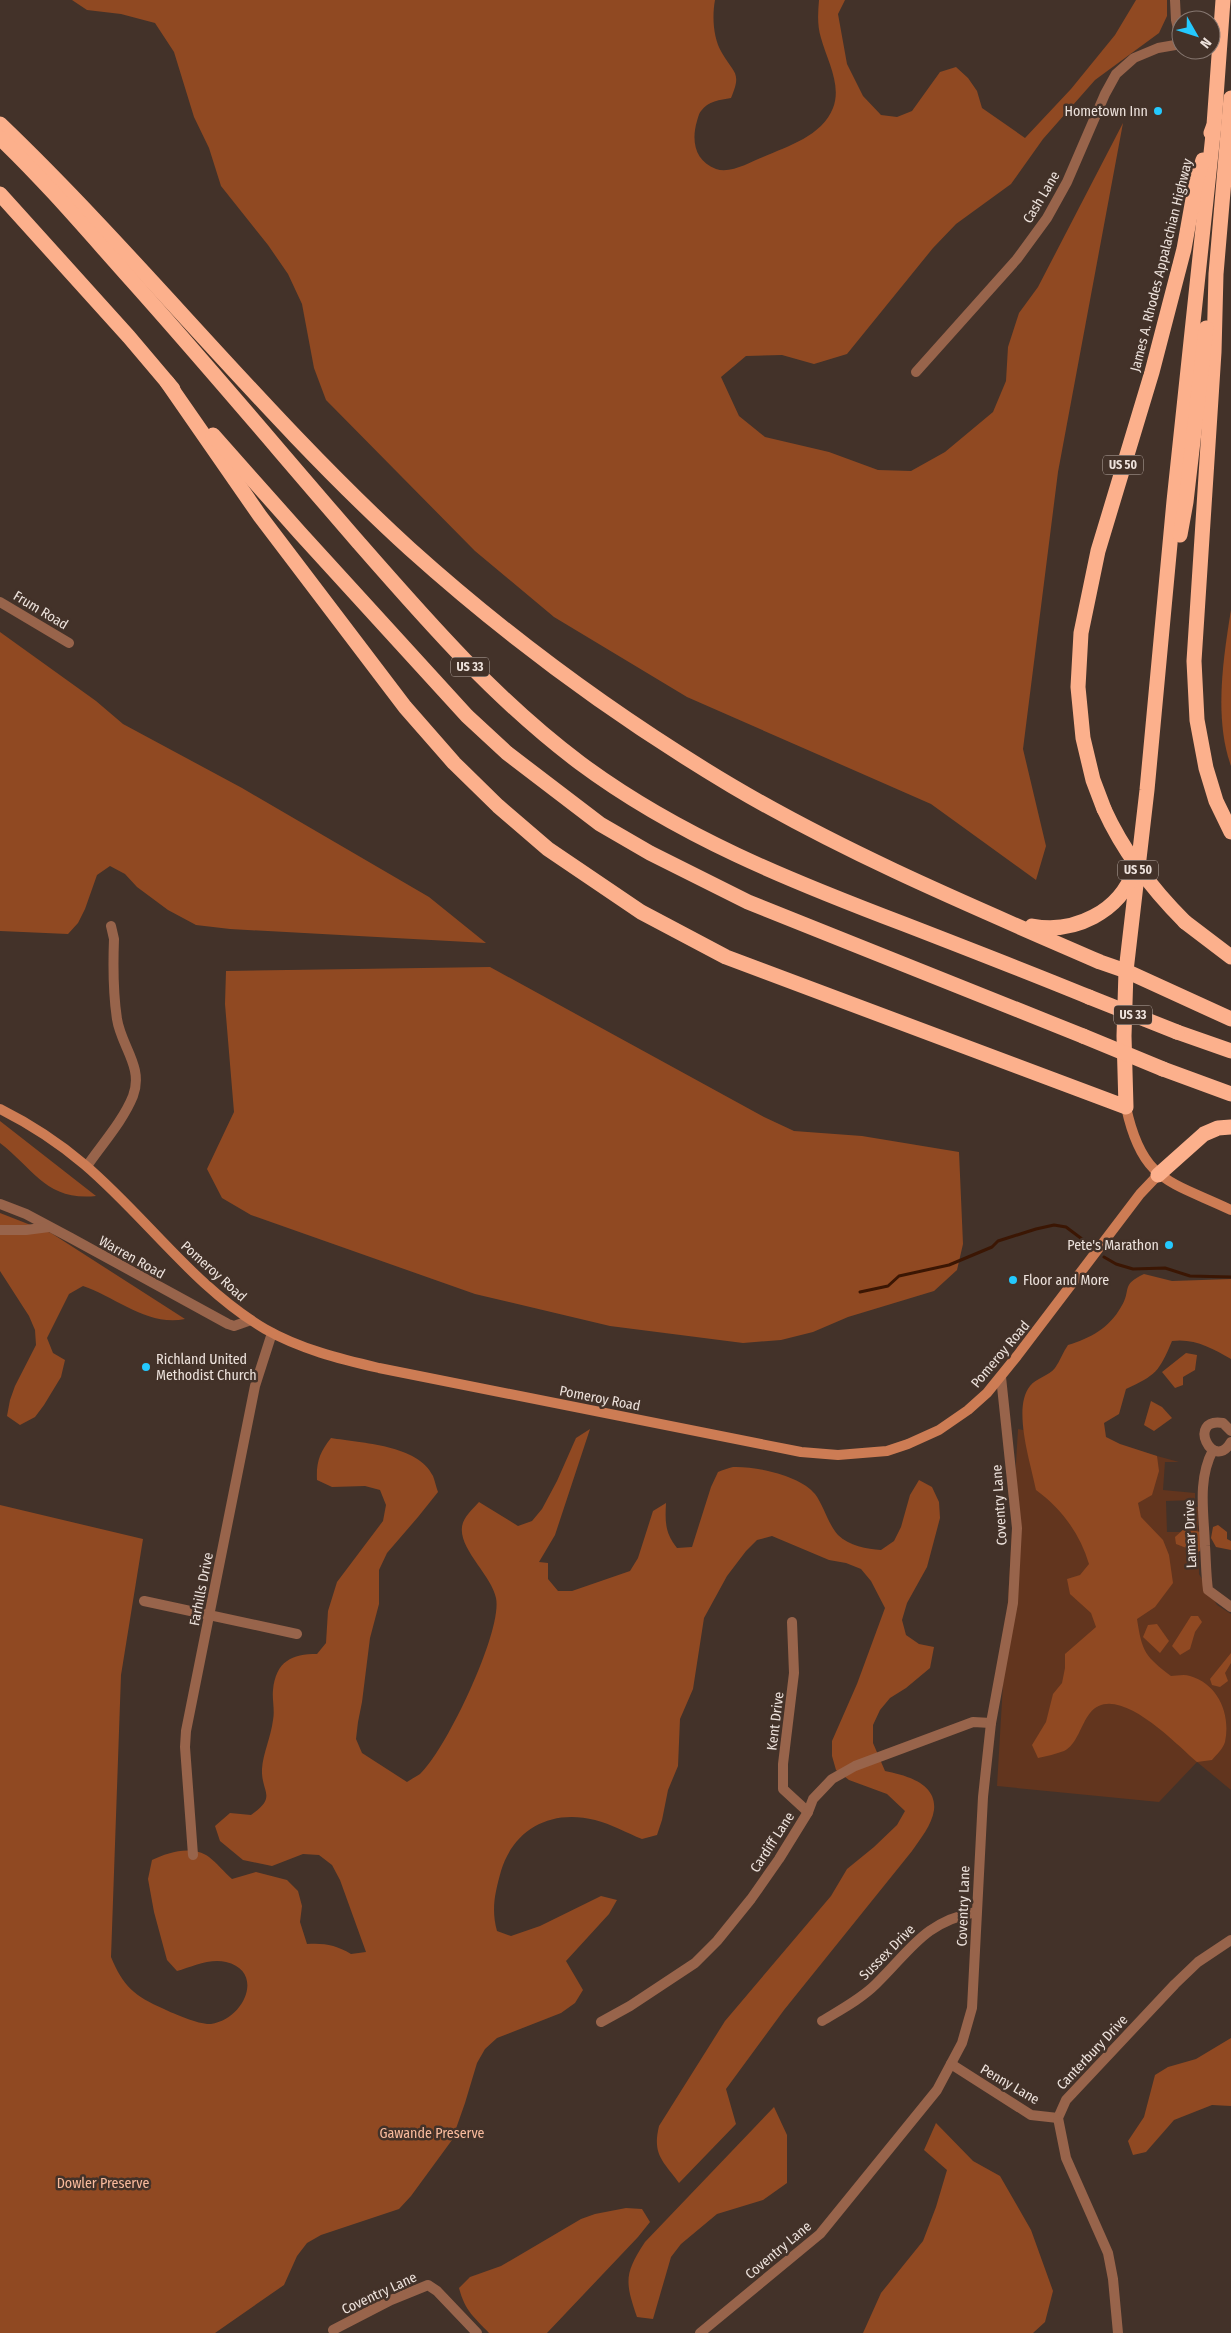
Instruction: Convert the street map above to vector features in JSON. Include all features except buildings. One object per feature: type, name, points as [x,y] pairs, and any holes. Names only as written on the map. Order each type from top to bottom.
[{"type":"highway","name":"James A. Rhodes Appalachian Highway","points":[[1224,0],[1214,125],[1196,182],[1184,249],[1152,372],[1098,551],[1081,633],[1078,687],[1083,738],[1093,780],[1120,842],[1132,862],[1157,893],[1185,922],[1231,957]]},
{"type":"highway","points":[[1231,98],[1216,274],[1214,352],[1194,661],[1197,720],[1206,768],[1216,800],[1231,832]]},
{"type":"highway","points":[[0,124],[71,195],[279,420],[333,475],[411,549],[495,622],[582,687],[733,786],[842,846],[941,893],[1100,962],[1126,970],[1231,1019]]},
{"type":"highway","points":[[167,382],[260,516],[405,707],[454,763],[498,806],[548,848],[641,912],[726,957],[1126,1107],[1124,1036],[1126,970],[1165,610],[1176,482],[1214,125]]},
{"type":"highway","name":"US 33","points":[[0,138],[47,185],[148,298],[405,596],[478,676],[527,720],[580,763],[647,807],[729,852],[787,878],[1177,1032],[1231,1050]]},
{"type":"highway","name":"US 33","points":[[0,194],[129,337],[300,534],[467,716],[507,753],[600,824],[650,853],[748,902],[1164,1069],[1231,1094]]},
{"type":"highway","points":[[1165,610],[1186,502],[1206,330],[1216,274]]},
{"type":"highway","points":[[1011,922],[1046,929],[1073,926],[1093,918],[1114,900],[1131,880],[1139,857]]},
{"type":"highway","points":[[1158,1175],[1204,1134],[1218,1128],[1231,1127]]},
{"type":"street","name":"Cash Lane","points":[[916,372],[934,355],[1017,259],[1047,218],[1067,182],[1105,94],[1116,74],[1134,58],[1158,48],[1171,45]]},
{"type":"street","name":"Frum Road","points":[[0,602],[69,643]]},
{"type":"street","points":[[87,1166],[132,1096],[136,1078],[135,1065],[120,1032],[117,1018],[114,939],[111,926]]},
{"type":"street","points":[[1126,1107],[1138,1149],[1158,1175],[1184,1190],[1231,1210]]},
{"type":"street","name":"Pomeroy Road","points":[[0,1109],[49,1137],[87,1166],[208,1286],[252,1320],[272,1333],[317,1352],[344,1360],[721,1437],[825,1455],[868,1454],[887,1451],[924,1438],[952,1422],[968,1410],[1001,1377],[1140,1194],[1158,1175]]},
{"type":"street","name":"Warren Road","points":[[0,1204],[49,1226],[228,1324],[234,1326],[252,1320]]},
{"type":"street","points":[[0,1230],[26,1230],[49,1226]]},
{"type":"street","name":"Farhills Drive","points":[[193,1855],[185,1747],[255,1386],[272,1333]]},
{"type":"street","name":"Coventry Lane","points":[[700,2333],[820,2234],[937,2090],[962,2043],[972,2008],[983,1797],[991,1723],[1013,1603],[1017,1528],[1001,1377]]},
{"type":"street","points":[[1231,1431],[1222,1423],[1209,1426],[1204,1439],[1213,1450],[1222,1450],[1231,1442]]},
{"type":"street","name":"Lamar Drive","points":[[1213,1450],[1208,1458],[1201,1507],[1205,1546],[1205,1573],[1208,1590],[1231,1607]]},
{"type":"street","points":[[144,1602],[297,1634]]},
{"type":"street","name":"Kent Drive","points":[[792,1622],[794,1674],[783,1764],[783,1789],[808,1812]]},
{"type":"street","name":"Cardiff Lane","points":[[601,2022],[630,2006],[694,1963],[717,1941],[751,1899],[808,1812],[813,1799],[832,1779],[855,1766],[973,1722],[991,1723]]},
{"type":"street","name":"Sussex Drive","points":[[822,2021],[875,1986],[904,1952],[929,1930],[958,1916],[976,1912]]},
{"type":"street","name":"Canterbury Drive","points":[[1058,2118],[1066,2100],[1175,1984],[1198,1962],[1231,1940]]},
{"type":"street","name":"Penny Lane","points":[[951,2064],[1031,2115],[1058,2118]]},
{"type":"street","points":[[1058,2118],[1066,2158],[1108,2253],[1113,2279],[1118,2333]]},
{"type":"street","name":"Coventry Lane","points":[[333,2330],[391,2300],[428,2285],[438,2291],[477,2333]]},
{"type":"shaded area","points":[[1018,1429],[1179,1462],[1165,1462],[1163,1490],[1195,1493],[1195,1500],[1166,1501],[1167,1532],[1181,1532],[1187,1525],[1189,1507],[1198,1507],[1199,1574],[1217,1605],[1231,1614],[1231,1790],[1197,1762],[1159,1802],[997,1786]]},
{"type":"green space","points":[[72,0],[715,0],[715,34],[722,53],[735,74],[736,83],[731,98],[711,103],[700,112],[694,136],[696,150],[703,161],[716,169],[728,170],[740,167],[803,139],[813,133],[828,118],[833,108],[836,90],[833,73],[820,33],[818,19],[819,0],[845,0],[838,14],[847,64],[863,96],[881,115],[897,117],[912,111],[940,72],[956,67],[968,78],[977,91],[982,108],[1025,138],[1071,89],[1115,35],[1136,0],[1167,0],[1167,16],[1159,33],[1095,80],[1043,139],[1011,184],[956,224],[933,248],[847,354],[814,364],[782,355],[746,356],[721,377],[739,416],[765,437],[829,452],[878,470],[911,471],[945,452],[993,412],[1006,381],[1008,347],[1019,313],[1038,287],[1123,123],[1058,472],[1023,749],[1046,846],[1036,880],[931,804],[687,697],[554,617],[475,551],[326,400],[314,368],[302,304],[288,274],[268,245],[221,186],[209,148],[194,117],[174,52],[155,23],[121,14],[87,10]]},
{"type":"green space","points":[[1231,610],[1231,766],[1226,748],[1221,709],[1225,648]]},
{"type":"green space","points":[[0,632],[96,701],[123,724],[242,788],[429,897],[486,943],[230,929],[196,925],[168,910],[137,887],[125,874],[110,866],[97,875],[85,909],[78,923],[68,934],[0,931]]},
{"type":"green space","points":[[490,967],[764,1117],[794,1131],[862,1136],[959,1152],[963,1244],[957,1270],[934,1291],[848,1317],[813,1332],[781,1340],[743,1343],[610,1326],[475,1294],[251,1215],[222,1198],[207,1169],[234,1112],[225,1004],[226,971]]},
{"type":"green space","points":[[0,1121],[96,1196],[79,1196],[65,1193],[42,1181],[0,1143]]},
{"type":"green space","points":[[0,1213],[51,1233],[185,1319],[158,1319],[145,1315],[83,1286],[69,1294],[47,1338],[53,1353],[65,1360],[61,1377],[35,1417],[20,1425],[7,1416],[15,1386],[36,1345],[35,1330],[29,1316],[0,1271]]},
{"type":"green space","points":[[1144,1274],[1172,1281],[1231,1279],[1231,1359],[1195,1342],[1172,1341],[1160,1366],[1150,1376],[1126,1389],[1119,1414],[1104,1423],[1106,1437],[1120,1444],[1157,1456],[1159,1471],[1152,1495],[1138,1503],[1141,1517],[1163,1540],[1169,1555],[1173,1583],[1155,1607],[1137,1619],[1143,1646],[1150,1658],[1171,1676],[1190,1676],[1200,1680],[1215,1693],[1224,1711],[1226,1721],[1225,1742],[1212,1760],[1197,1762],[1161,1730],[1130,1709],[1115,1704],[1101,1705],[1090,1713],[1076,1739],[1068,1748],[1061,1752],[1038,1758],[1032,1745],[1046,1722],[1053,1694],[1062,1683],[1065,1654],[1096,1627],[1091,1613],[1070,1594],[1067,1579],[1080,1575],[1089,1564],[1081,1542],[1062,1514],[1036,1490],[1024,1436],[1023,1408],[1025,1396],[1033,1383],[1055,1368],[1068,1345],[1092,1335],[1111,1321],[1124,1301],[1129,1285]]},
{"type":"green space","points":[[1186,1353],[1197,1355],[1195,1370],[1183,1377],[1183,1385],[1175,1388],[1162,1372]]},
{"type":"green space","points":[[1151,1401],[1162,1407],[1172,1418],[1154,1431],[1144,1425]]},
{"type":"green space","points":[[590,1429],[555,1535],[539,1562],[548,1563],[548,1579],[558,1591],[572,1591],[630,1571],[638,1558],[653,1511],[666,1503],[667,1527],[673,1543],[677,1548],[692,1547],[711,1487],[718,1472],[731,1467],[765,1470],[800,1482],[815,1494],[831,1526],[842,1539],[870,1549],[881,1550],[894,1541],[901,1527],[910,1495],[919,1480],[932,1487],[939,1502],[940,1518],[927,1567],[907,1603],[902,1620],[906,1635],[919,1644],[934,1647],[930,1668],[906,1688],[890,1698],[880,1710],[873,1725],[873,1743],[885,1771],[910,1778],[925,1787],[934,1801],[933,1816],[912,1851],[784,2010],[726,2089],[736,2124],[679,2183],[660,2157],[657,2144],[659,2126],[725,2021],[831,1896],[847,1869],[897,1825],[905,1811],[887,1794],[849,1780],[836,1770],[832,1756],[832,1741],[857,1684],[885,1608],[871,1581],[861,1569],[846,1563],[829,1560],[772,1536],[757,1540],[746,1551],[727,1576],[704,1618],[693,1689],[680,1719],[678,1766],[668,1790],[657,1835],[642,1839],[595,1820],[564,1817],[537,1825],[525,1833],[515,1843],[507,1856],[501,1871],[494,1901],[497,1931],[511,1936],[540,1926],[601,1896],[617,1900],[609,1914],[566,1961],[583,1990],[575,2003],[561,2013],[497,2038],[485,2049],[477,2063],[452,2140],[411,2196],[399,2209],[321,2235],[307,2243],[297,2256],[284,2285],[215,2333],[0,2333],[0,1505],[143,1539],[121,1675],[111,1957],[120,1976],[137,1994],[180,2016],[200,2023],[211,2024],[223,2020],[241,2005],[246,1995],[247,1984],[245,1975],[238,1967],[226,1962],[207,1962],[177,1971],[167,1960],[154,1912],[148,1879],[152,1860],[173,1852],[195,1851],[209,1857],[232,1879],[256,1872],[287,1880],[298,1891],[302,1906],[300,1922],[307,1944],[330,1945],[351,1954],[366,1952],[340,1880],[332,1865],[319,1855],[303,1854],[272,1866],[243,1860],[220,1841],[215,1826],[230,1813],[251,1815],[264,1803],[266,1794],[262,1769],[272,1726],[274,1712],[273,1690],[278,1672],[287,1661],[293,1658],[317,1654],[326,1643],[328,1611],[337,1582],[383,1521],[386,1505],[380,1490],[365,1486],[332,1487],[317,1480],[318,1462],[324,1448],[331,1438],[373,1444],[402,1452],[426,1466],[433,1476],[438,1492],[387,1553],[379,1570],[379,1604],[370,1638],[356,1739],[362,1753],[407,1782],[420,1774],[431,1761],[457,1717],[482,1662],[496,1614],[496,1598],[493,1590],[465,1544],[462,1535],[464,1520],[479,1502],[518,1526],[532,1521],[542,1509],[557,1481],[576,1438]]},
{"type":"green space","points":[[1218,1525],[1227,1532],[1227,1539],[1231,1541],[1231,1550],[1216,1547],[1211,1538],[1213,1527]]},
{"type":"green space","points":[[1184,1529],[1201,1532],[1200,1551],[1191,1554],[1189,1549],[1176,1544],[1175,1537]]},
{"type":"green space","points":[[1191,1616],[1198,1616],[1202,1622],[1195,1632],[1190,1649],[1180,1655],[1172,1646]]},
{"type":"green space","points":[[1157,1624],[1169,1641],[1160,1653],[1143,1637],[1148,1625]]},
{"type":"green space","points":[[1231,1653],[1231,1663],[1225,1673],[1228,1681],[1220,1687],[1212,1685],[1210,1679]]},
{"type":"green space","points":[[1231,2038],[1231,2106],[1212,2105],[1174,2120],[1146,2152],[1133,2155],[1128,2141],[1144,2117],[1155,2075],[1168,2067],[1196,2059]]},
{"type":"green space","points":[[774,2107],[787,2135],[787,2183],[763,2200],[717,2214],[681,2244],[671,2257],[653,2319],[637,2317],[630,2295],[629,2278],[633,2262],[645,2242]]},
{"type":"green space","points":[[936,2123],[973,2161],[1000,2176],[1031,2230],[1053,2291],[1045,2322],[1033,2333],[863,2333],[881,2293],[923,2241],[936,2207],[947,2170],[924,2150]]},
{"type":"green space","points":[[626,2208],[642,2209],[650,2222],[547,2333],[489,2333],[467,2308],[459,2288],[470,2277],[501,2266],[581,2219],[595,2214]]},
{"type":"waterway","points":[[860,1292],[888,1286],[899,1276],[949,1265],[992,1247],[998,1241],[1054,1225],[1066,1227],[1090,1245]]},
{"type":"waterway","points":[[1104,1257],[1116,1264],[1133,1269],[1165,1268],[1190,1276],[1231,1277]]},
{"type":"place","name":"Hometown Inn","points":[[1158,111]]},
{"type":"place","name":"Pete's Marathon","points":[[1169,1245]]},
{"type":"place","name":"Floor and More","points":[[1013,1280]]},
{"type":"place","name":"Richland United Methodist Church","points":[[146,1367]]},
{"type":"park label","name":"Gawande Preserve","points":[[432,2133]]},
{"type":"park label","name":"Dowler Preserve","points":[[103,2183]]}]
